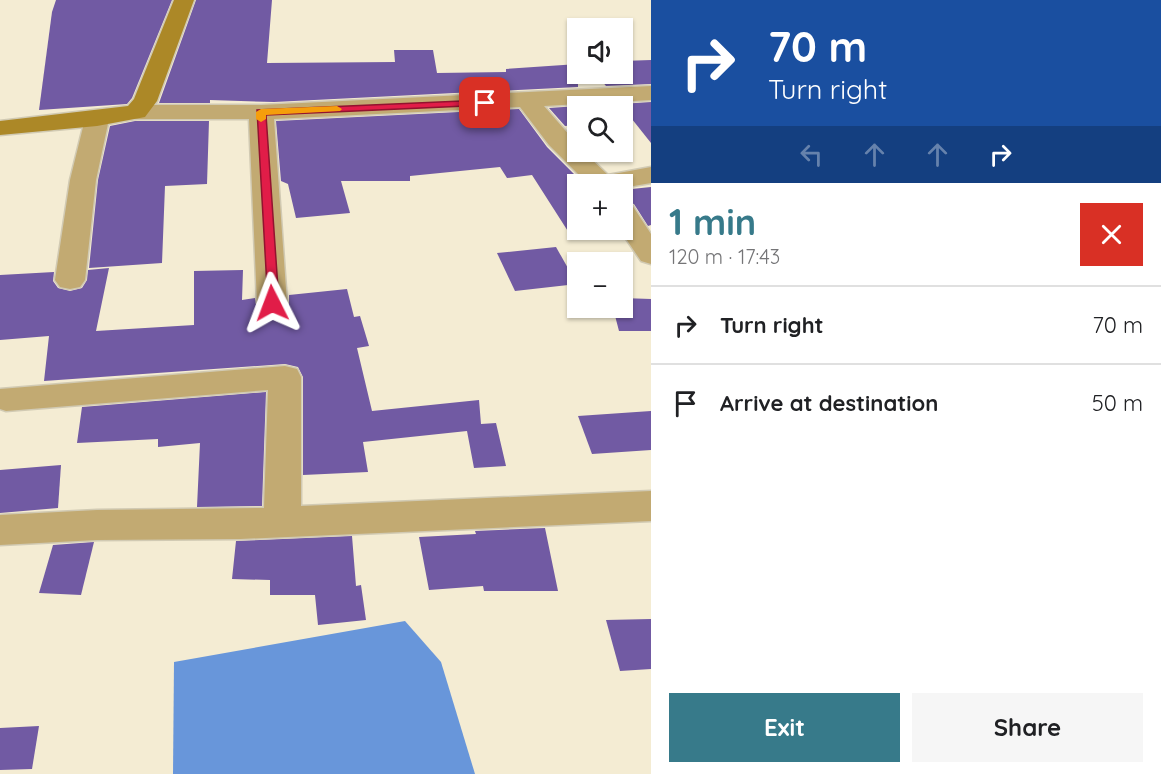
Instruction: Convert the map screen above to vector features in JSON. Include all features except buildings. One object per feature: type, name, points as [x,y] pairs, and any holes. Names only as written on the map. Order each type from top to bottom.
[{"type":"street","points":[[136,111],[146,100],[184,0]]},
{"type":"street","points":[[0,128],[97,119],[136,111],[261,112],[651,93]]},
{"type":"street","points":[[527,100],[558,140],[592,174]]},
{"type":"street","points":[[261,112],[272,303]]},
{"type":"street","points":[[70,280],[83,180],[97,119]]},
{"type":"street","points":[[633,179],[651,176]]},
{"type":"street","points":[[633,228],[651,255]]},
{"type":"street","points":[[6,399],[285,377],[282,522]]},
{"type":"street","points":[[0,530],[97,525],[282,522],[651,506]]},
{"type":"water","points":[[405,621],[441,662],[475,774],[173,774],[174,662]]},
{"type":"slow traffic","points":[[261,119],[261,112],[337,109]]},
{"type":"route","points":[[272,303],[261,112],[485,103]]}]
